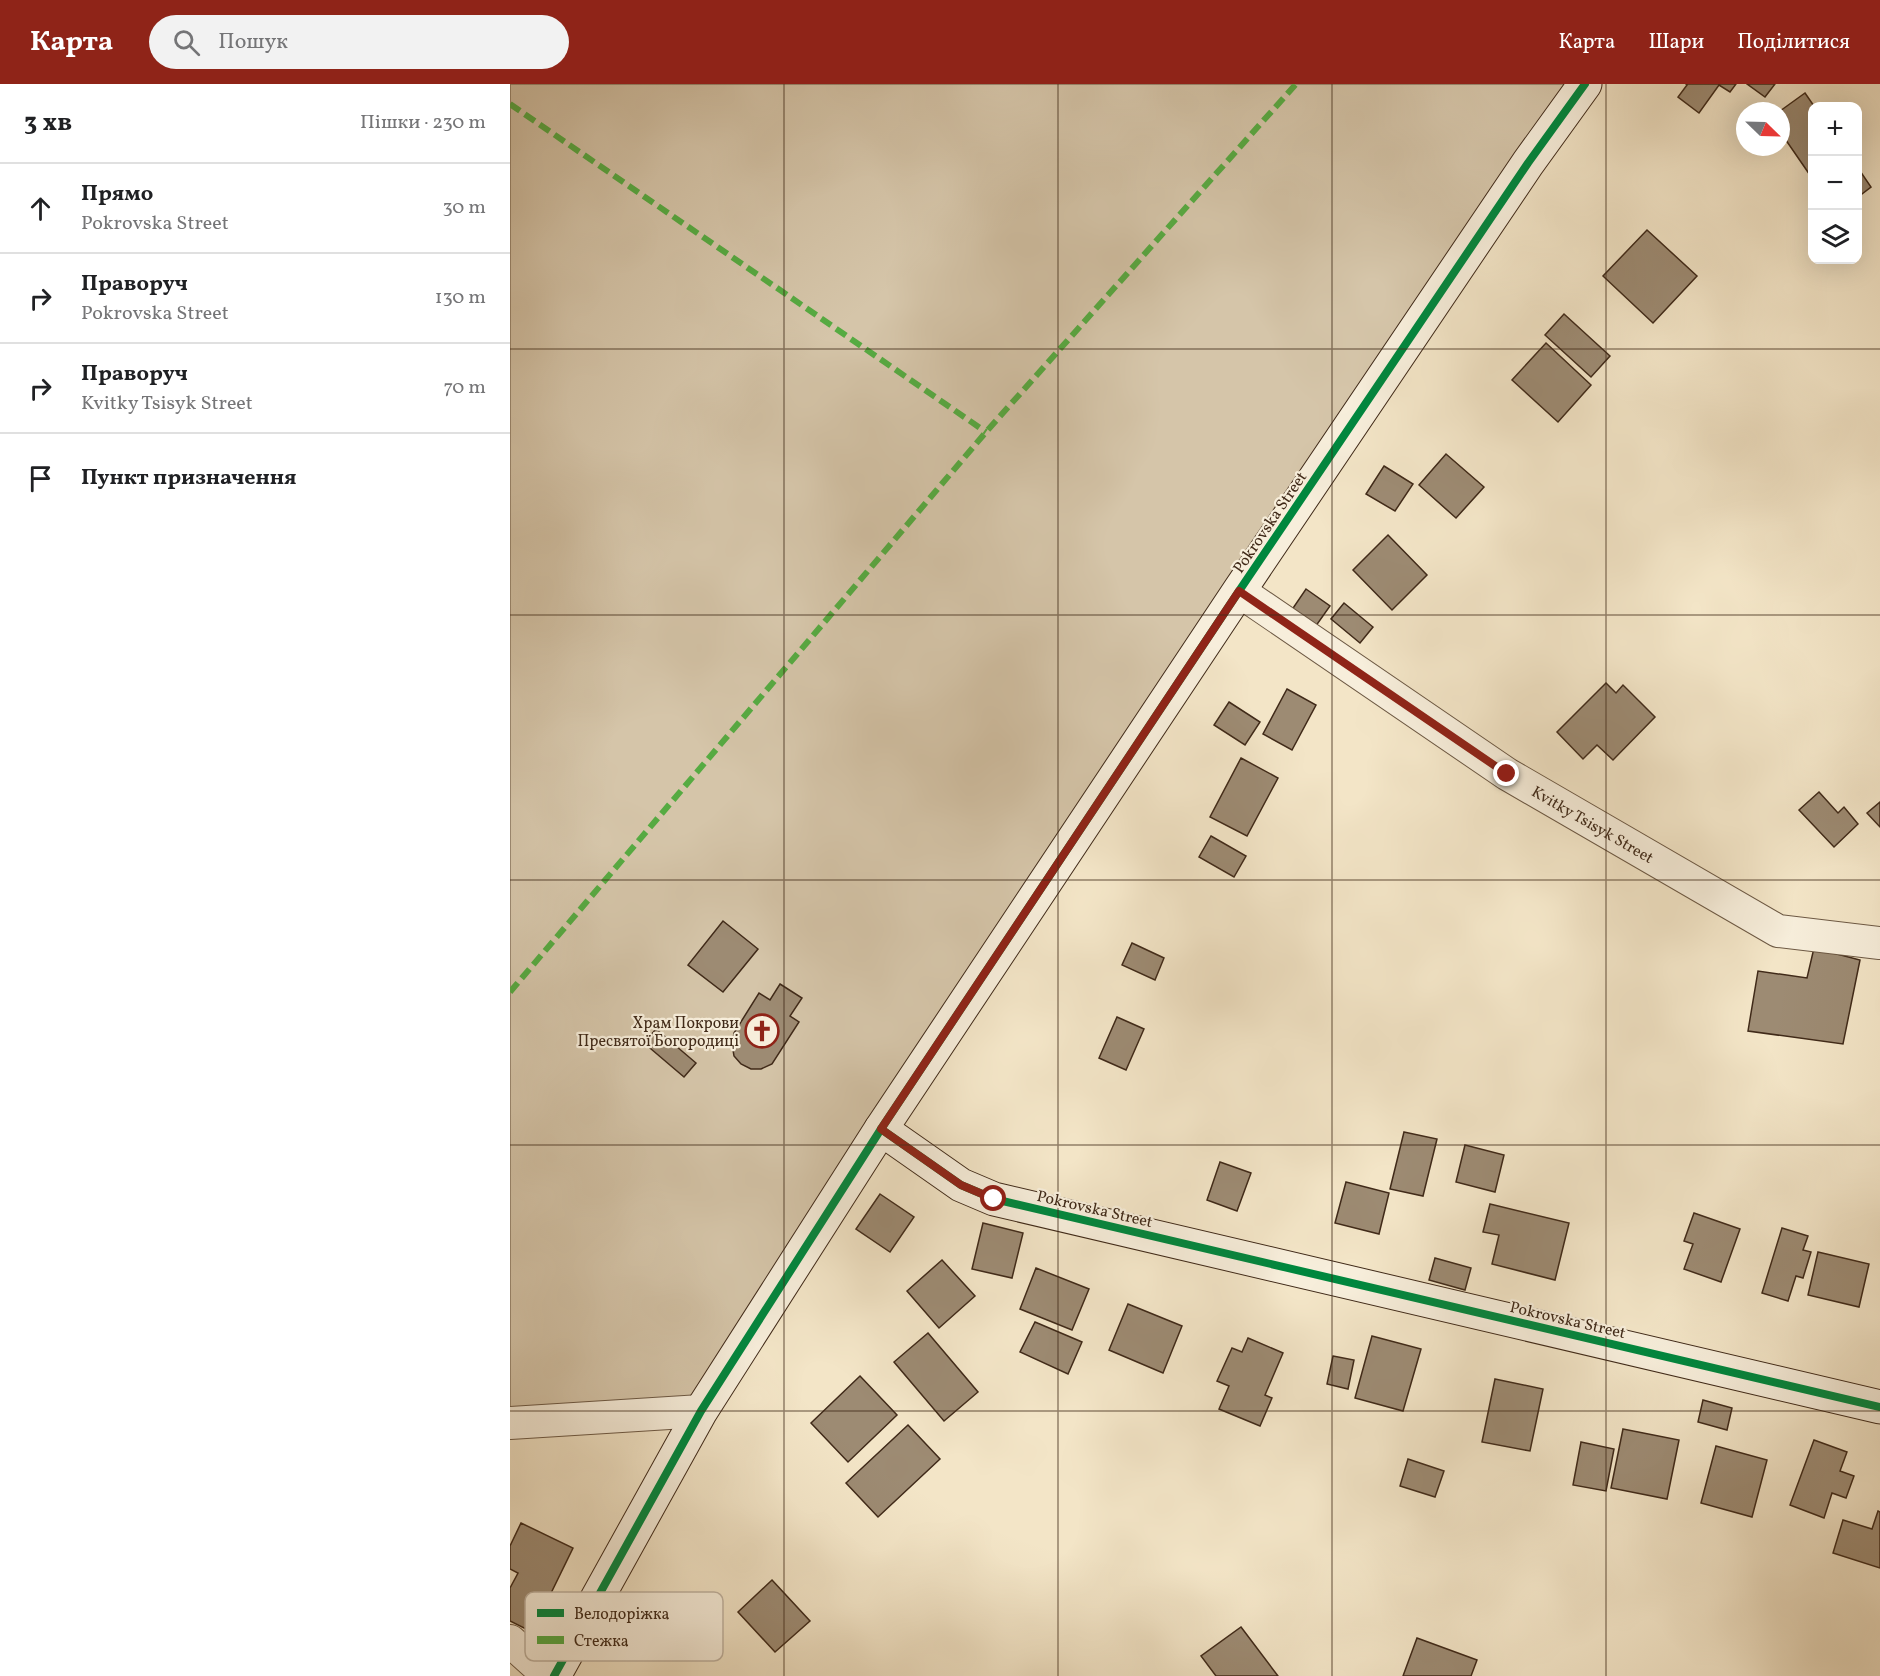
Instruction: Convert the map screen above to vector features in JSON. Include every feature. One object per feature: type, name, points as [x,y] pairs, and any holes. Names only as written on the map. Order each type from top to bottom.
[{"type":"street","name":"Pokrovska Street","points":[[1585,84],[1528,163],[1239,591],[881,1129],[961,1185],[994,1199],[1880,1407]]},
{"type":"street","name":"Kvitky Tsisyk Street","points":[[1239,591],[1507,774],[1778,931],[1880,943]]},
{"type":"street","points":[[601,1592],[701,1411],[881,1129]]},
{"type":"street","points":[[510,1423],[701,1411]]},
{"type":"street","points":[[510,1641],[525,1654]]},
{"type":"street","points":[[532,1661],[549,1676]]},
{"type":"street","points":[[554,1676],[562,1661]]},
{"type":"shaded area","points":[[510,84],[1585,84],[701,1411],[510,1423]]},
{"type":"building","points":[[1686,84],[1736,84],[1730,92],[1719,85],[1699,113],[1678,97]]},
{"type":"building","points":[[1747,84],[1775,84],[1765,97]]},
{"type":"building","points":[[1805,93],[1811,102],[1808,102],[1808,172],[1790,146],[1790,104]]},
{"type":"building","points":[[1862,174],[1871,187],[1862,194]]},
{"type":"building","points":[[1647,230],[1697,276],[1653,323],[1603,276]]},
{"type":"building","points":[[1564,314],[1610,356],[1591,377],[1545,335]]},
{"type":"building","points":[[1546,343],[1591,385],[1558,422],[1512,380]]},
{"type":"building","points":[[1446,454],[1484,487],[1456,518],[1419,485]]},
{"type":"building","points":[[1384,466],[1413,484],[1395,511],[1366,494]]},
{"type":"building","points":[[1388,535],[1427,575],[1392,610],[1353,570]]},
{"type":"building","points":[[1306,589],[1330,606],[1313,630],[1289,614]]},
{"type":"building","points":[[1344,603],[1373,627],[1360,643],[1331,619]]},
{"type":"building","points":[[1606,683],[1616,693],[1623,685],[1655,717],[1613,760],[1597,745],[1583,759],[1557,732]]},
{"type":"building","points":[[1287,689],[1316,705],[1292,750],[1263,734]]},
{"type":"building","points":[[1229,702],[1260,722],[1245,745],[1214,725]]},
{"type":"building","points":[[1241,758],[1278,778],[1247,836],[1210,817]]},
{"type":"building","points":[[1819,792],[1838,813],[1844,807],[1858,824],[1834,847],[1799,810]]},
{"type":"building","points":[[1880,802],[1880,827],[1867,813]]},
{"type":"building","points":[[1211,836],[1246,856],[1234,877],[1199,857]]},
{"type":"building","points":[[723,921],[758,949],[723,992],[688,965]]},
{"type":"building","points":[[1132,943],[1164,958],[1155,980],[1122,965]]},
{"type":"building","points":[[1814,948],[1860,960],[1843,1044],[1748,1031],[1758,971],[1807,978]]},
{"type":"building","points":[[780,984],[802,998],[790,1016],[799,1022],[772,1064],[761,1069],[751,1069],[741,1064],[734,1056],[732,1044],[734,1033],[759,993],[770,1000]]},
{"type":"building","points":[[1117,1017],[1144,1029],[1126,1070],[1099,1058]]},
{"type":"building","points":[[656,1029],[696,1063],[684,1077],[644,1043]]},
{"type":"building","points":[[1404,1132],[1437,1139],[1423,1196],[1390,1189]]},
{"type":"building","points":[[1465,1145],[1504,1155],[1495,1192],[1456,1182]]},
{"type":"building","points":[[1220,1162],[1251,1173],[1237,1211],[1207,1200]]},
{"type":"building","points":[[1346,1182],[1389,1193],[1379,1234],[1335,1223]]},
{"type":"building","points":[[880,1194],[914,1217],[890,1252],[856,1229]]},
{"type":"building","points":[[1490,1204],[1569,1223],[1555,1280],[1492,1264],[1499,1235],[1483,1232]]},
{"type":"building","points":[[1694,1213],[1740,1229],[1721,1282],[1684,1269],[1693,1244],[1684,1241]]},
{"type":"building","points":[[983,1223],[1023,1233],[1012,1278],[972,1269]]},
{"type":"building","points":[[1782,1228],[1808,1236],[1803,1250],[1811,1252],[1803,1278],[1796,1276],[1788,1301],[1762,1293]]},
{"type":"building","points":[[1818,1252],[1869,1264],[1859,1307],[1808,1295]]},
{"type":"building","points":[[1435,1258],[1471,1268],[1465,1290],[1429,1280]]},
{"type":"building","points":[[942,1260],[975,1296],[939,1328],[907,1291]]},
{"type":"building","points":[[1036,1268],[1089,1289],[1072,1330],[1020,1309]]},
{"type":"building","points":[[1128,1304],[1182,1326],[1163,1373],[1109,1350]]},
{"type":"building","points":[[1035,1322],[1082,1342],[1068,1374],[1020,1352]]},
{"type":"building","points":[[928,1333],[978,1392],[944,1421],[894,1362]]},
{"type":"building","points":[[1372,1336],[1421,1349],[1403,1411],[1355,1398]]},
{"type":"building","points":[[1248,1338],[1283,1353],[1265,1395],[1272,1398],[1260,1426],[1219,1409],[1229,1386],[1217,1381],[1232,1348],[1242,1352]]},
{"type":"building","points":[[1333,1356],[1354,1360],[1348,1389],[1327,1384]]},
{"type":"building","points":[[860,1376],[897,1415],[848,1462],[811,1423]]},
{"type":"building","points":[[1495,1379],[1543,1389],[1530,1451],[1482,1442]]},
{"type":"building","points":[[1703,1400],[1732,1408],[1727,1430],[1698,1422]]},
{"type":"building","points":[[908,1425],[940,1459],[878,1517],[846,1483]]},
{"type":"building","points":[[1623,1429],[1679,1440],[1667,1499],[1611,1488]]},
{"type":"building","points":[[1814,1440],[1847,1452],[1840,1471],[1854,1476],[1846,1498],[1832,1493],[1824,1518],[1790,1505]]},
{"type":"building","points":[[1581,1442],[1614,1449],[1606,1491],[1573,1485]]},
{"type":"building","points":[[1716,1446],[1767,1460],[1752,1517],[1701,1503]]},
{"type":"building","points":[[1408,1459],[1444,1471],[1435,1497],[1400,1486]]},
{"type":"building","points":[[1878,1511],[1880,1512],[1880,1568],[1833,1553],[1843,1520],[1872,1529]]},
{"type":"building","points":[[521,1523],[573,1548],[552,1592],[525,1592],[525,1628],[510,1621],[510,1588],[518,1573],[510,1569],[510,1546]]},
{"type":"building","points":[[772,1580],[810,1621],[775,1652],[738,1612]]},
{"type":"building","points":[[1241,1627],[1278,1676],[1216,1676],[1201,1656]]},
{"type":"building","points":[[1417,1638],[1477,1660],[1471,1676],[1403,1676]]},
{"type":"marked path","points":[[510,992],[986,432],[1296,84]]},
{"type":"marked path","points":[[510,104],[986,432]]},
{"type":"cycle path","points":[[601,1592],[701,1411],[881,1129],[1239,591],[1528,163],[1585,84]]},
{"type":"cycle path","points":[[881,1129],[961,1185],[994,1199],[1880,1407]]},
{"type":"cycle path","points":[[554,1676],[562,1661]]},
{"type":"place","name":"Храм Покрови Пресвятої Богородиці","points":[[762,1031]]},
{"type":"route","points":[[994,1199],[961,1185],[881,1129],[1239,591],[1507,774]]}]
